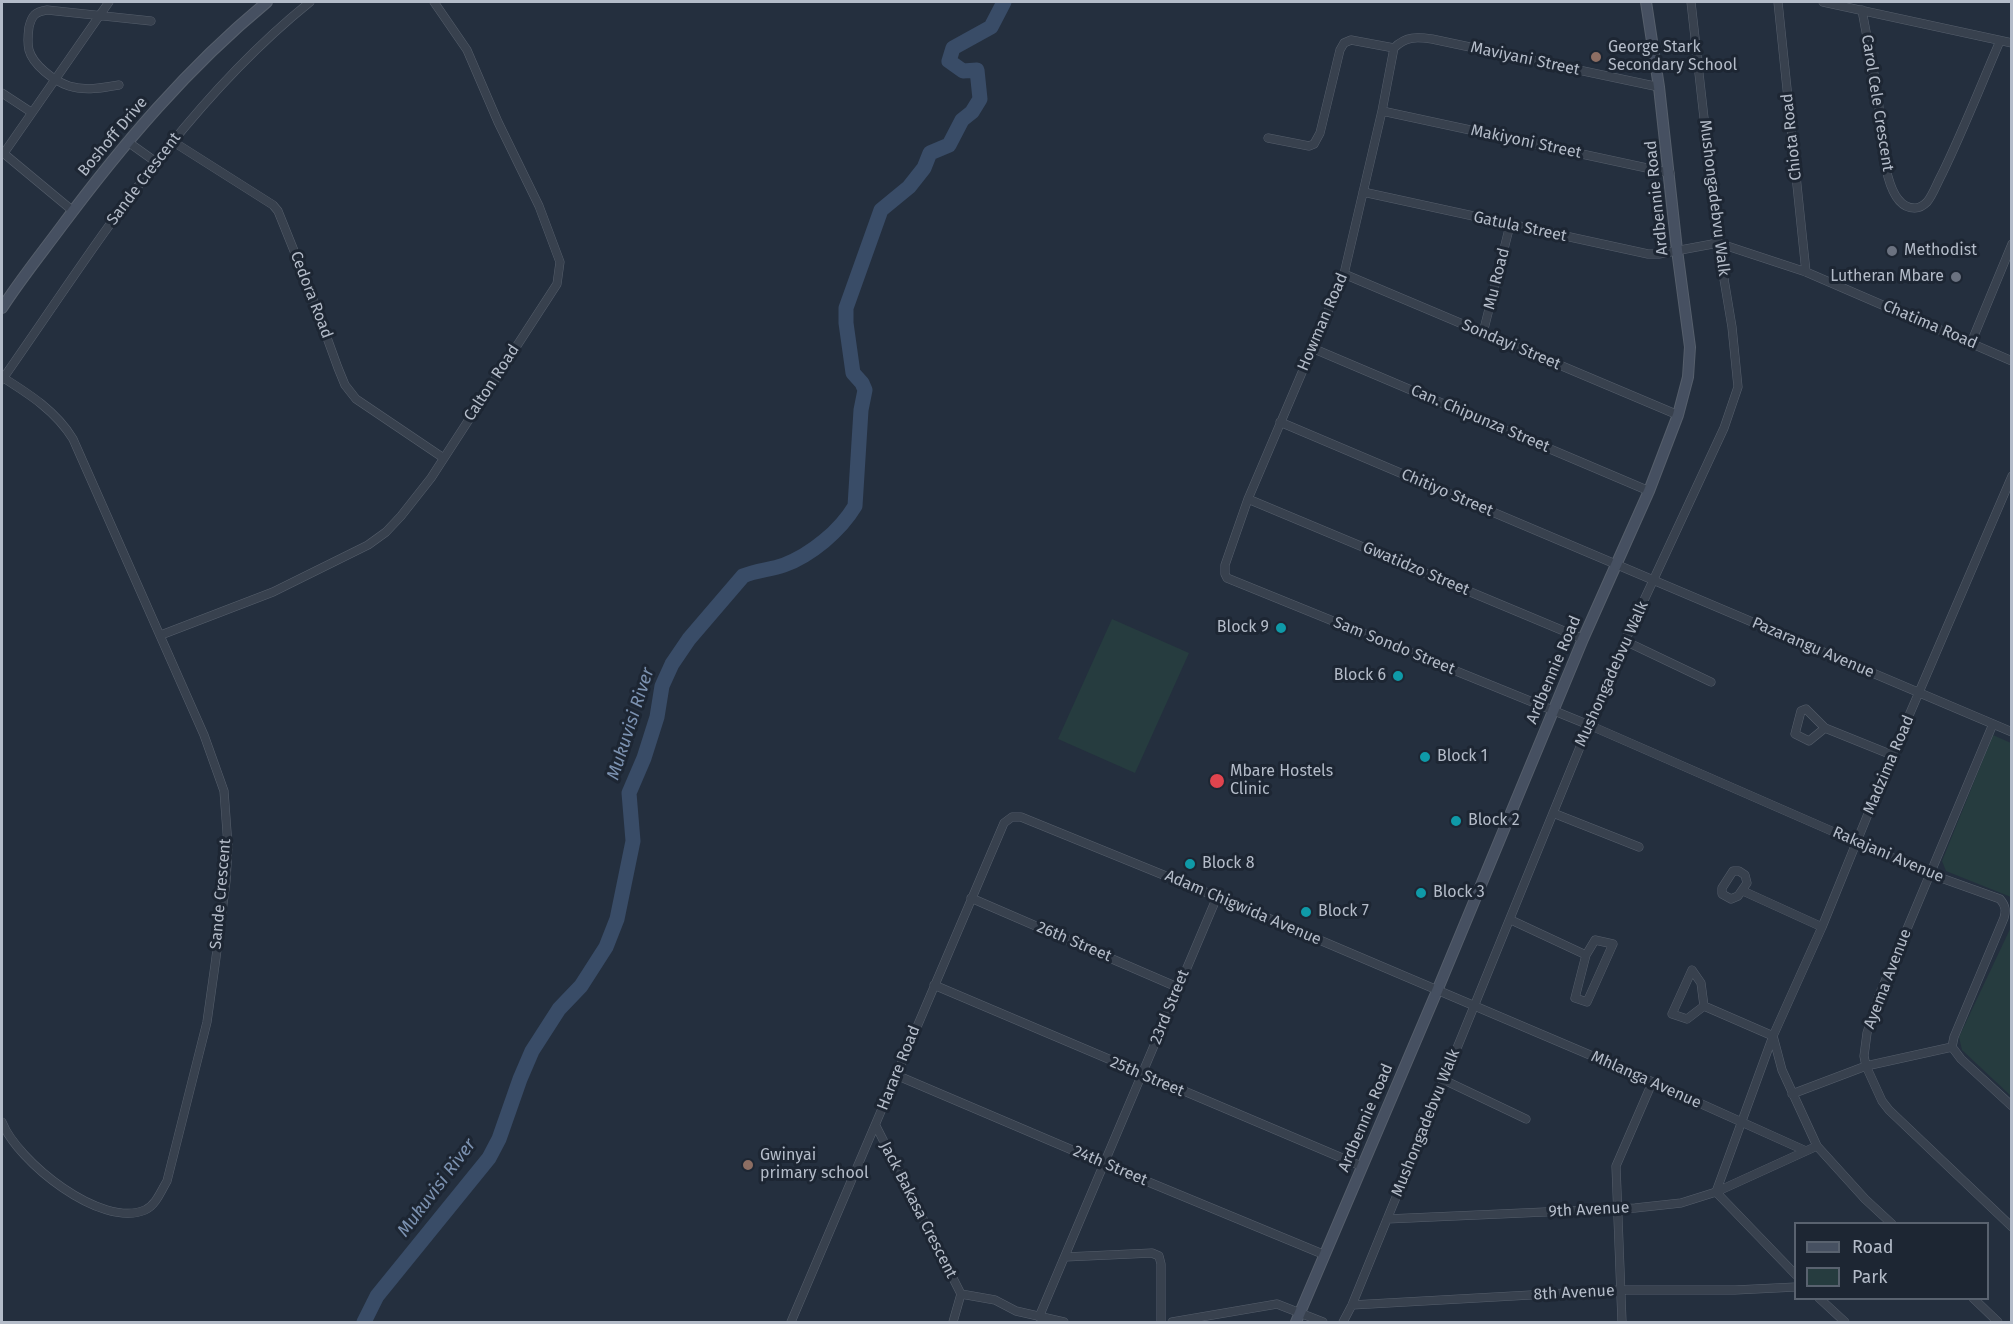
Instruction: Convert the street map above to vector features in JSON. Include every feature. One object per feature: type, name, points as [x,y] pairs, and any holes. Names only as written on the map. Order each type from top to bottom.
[{"type":"main road","name":"Boshoff Drive","points":[[2,308],[98,177],[128,142],[206,56],[267,2]]},
{"type":"main road","name":"Ardbennie Road","points":[[1298,1317],[1678,415],[1688,377],[1690,347],[1677,250],[1670,172],[1646,2]]},
{"type":"street","points":[[73,211],[3,153],[109,2]]},
{"type":"street","name":"Sande Crescent","points":[[2,1122],[21,1153],[73,1195],[96,1206],[125,1214],[145,1209],[156,1200],[167,1181],[207,1022],[224,898],[228,846],[224,791],[204,735],[73,439],[64,424],[49,410],[2,379],[86,257],[172,141],[242,63],[310,2]]},
{"type":"street","name":"Calton Road","points":[[161,635],[273,592],[368,545],[386,532],[431,478],[557,284],[560,262],[539,206],[498,122],[467,50],[434,2]]},
{"type":"street","name":"Mushongadebvu Walk","points":[[1343,1323],[1473,1005],[1511,920],[1589,725],[1625,641],[1724,428],[1738,387],[1732,327],[1718,243],[1691,2]]},
{"type":"street","name":"Chiota Road","points":[[1778,2],[1806,272]]},
{"type":"street","points":[[1823,2],[2012,43]]},
{"type":"street","name":"Carol Cele Crescent","points":[[1862,9],[1878,99],[1883,154],[1888,176],[1899,200],[1913,208],[1920,207],[1928,201],[1951,155],[2000,40]]},
{"type":"street","points":[[119,86],[90,89],[68,86],[55,79],[35,62],[29,52],[27,39],[31,18],[37,11],[47,10],[151,21]]},
{"type":"street","name":"Maviyani Street","points":[[1394,48],[1406,39],[1424,38],[1659,87]]},
{"type":"street","points":[[1268,138],[1309,146],[1314,144],[1320,133],[1340,50],[1347,41],[1394,48]]},
{"type":"street","name":"Howman Road","points":[[1235,582],[1227,578],[1224,570],[1248,499],[1344,274],[1382,111],[1394,48]]},
{"type":"street","points":[[2,93],[31,112]]},
{"type":"street","name":"Makiyoni Street","points":[[1382,111],[1670,172]]},
{"type":"street","name":"Cedora Road","points":[[172,141],[276,208],[345,385],[356,399],[442,458]]},
{"type":"street","points":[[128,142],[156,162]]},
{"type":"street","name":"Gatula Street","points":[[1363,192],[1648,254],[1677,250]]},
{"type":"street","name":"Mu Road","points":[[1483,333],[1510,225]]},
{"type":"street","name":"Chatima Road","points":[[1677,250],[1718,243],[1806,272],[2012,361]]},
{"type":"street","points":[[1971,343],[2012,244]]},
{"type":"street","name":"Sondayi Street","points":[[1344,274],[1678,415]]},
{"type":"street","name":"Can. Chipunza Street","points":[[1312,348],[1648,490]]},
{"type":"street","name":"Chitiyo Street","points":[[1280,422],[1615,564]]},
{"type":"street","name":"Madzima Road","points":[[1740,1122],[1773,1036],[1822,927],[1892,755],[2012,476]]},
{"type":"street","name":"Gwatidzo Street","points":[[1248,499],[1583,639]]},
{"type":"street","name":"Pazarangu Avenue","points":[[1615,564],[2012,732]]},
{"type":"street","name":"Sam Sondo Street","points":[[1235,582],[1553,711]]},
{"type":"street","points":[[1625,641],[1711,682]]},
{"type":"street","name":"Rakajani Avenue","points":[[1553,711],[1930,874],[2001,899],[2006,910],[1954,1037],[1952,1047]]},
{"type":"street","name":"Ayema Avenue","points":[[1993,724],[1878,998],[1864,1046],[1866,1066],[1882,1101],[1889,1110],[2012,1227]]},
{"type":"street","points":[[1825,728],[1892,755]]},
{"type":"street","points":[[1553,813],[1639,847]]},
{"type":"street","name":"Adam Chigwida Avenue","points":[[1012,817],[1021,817],[1473,1005]]},
{"type":"street","name":"Harare Road","points":[[791,1323],[971,898],[1004,823],[1012,817]]},
{"type":"street","points":[[1743,891],[1822,927]]},
{"type":"street","name":"23rd Street","points":[[1039,1317],[1217,897]]},
{"type":"street","name":"26th Street","points":[[971,898],[1177,987]]},
{"type":"street","points":[[1511,920],[1586,955]]},
{"type":"street","points":[[1595,940],[1613,944],[1587,1002],[1575,998],[1586,955],[1595,940]]},
{"type":"street","points":[[1692,970],[1701,984],[1704,1006],[1689,1019],[1672,1014],[1692,970]]},
{"type":"street","name":"25th Street","points":[[934,985],[1361,1166]]},
{"type":"street","name":"Mhlanga Avenue","points":[[1473,1005],[1806,1151]]},
{"type":"street","points":[[1704,1006],[1773,1036],[1778,1058],[1792,1094],[1817,1146],[1890,1222]]},
{"type":"street","points":[[1792,1094],[1866,1066],[1952,1047],[1961,1059],[2012,1106]]},
{"type":"street","name":"24th Street","points":[[896,1075],[1325,1255]]},
{"type":"street","points":[[1444,1080],[1526,1119]]},
{"type":"street","points":[[1622,1323],[1616,1161],[1652,1083]]},
{"type":"street","points":[[1740,1122],[1716,1192],[1794,1273]]},
{"type":"street","name":"Jack Bakasa Crescent","points":[[876,1125],[961,1294],[995,1300],[1016,1311],[1064,1323]]},
{"type":"street","points":[[1806,1151],[1817,1146]]},
{"type":"street","name":"9th Avenue","points":[[1387,1220],[1618,1209],[1681,1203],[1716,1192],[1806,1151]]},
{"type":"street","points":[[1065,1257],[1152,1253],[1159,1256],[1161,1323]]},
{"type":"street","name":"8th Avenue","points":[[1352,1305],[1620,1290],[1735,1290],[1794,1287]]},
{"type":"street","points":[[953,1323],[961,1294]]},
{"type":"street","points":[[1820,1300],[1845,1323]]},
{"type":"street","points":[[1974,1300],[1998,1323]]},
{"type":"street","points":[[1172,1323],[1277,1304],[1298,1317],[1323,1323]]},
{"type":"green space","points":[[1112,619],[1189,653],[1135,773],[1058,739]]},
{"type":"green space","points":[[1993,735],[2011,743],[2011,897],[1946,871],[1942,861]]},
{"type":"green space","points":[[2011,927],[2011,1096],[1962,1050],[1959,1037]]},
{"type":"waterway","name":"Mukuvisi River","points":[[364,1322],[377,1296],[489,1158],[499,1139],[532,1051],[559,1009],[581,986],[606,947],[617,919],[633,841],[629,793],[644,758],[657,717],[662,686],[672,664],[689,639],[743,576],[784,565],[814,549],[833,533],[855,506],[861,410],[865,390],[853,373],[846,308],[881,210],[909,187],[924,168],[930,153],[949,145],[962,120],[972,112],[980,99],[977,70],[963,71],[949,61],[953,48],[991,27],[1004,2]]},
{"type":"place","name":"George Stark Secondary School","points":[[1596,57]]},
{"type":"place","name":"Methodist","points":[[1892,251]]},
{"type":"place","name":"Lutheran Mbare","points":[[1956,277]]},
{"type":"place","name":"Block 9","points":[[1281,628]]},
{"type":"place","name":"Block 6","points":[[1398,676]]},
{"type":"place","name":"Block 1","points":[[1425,757]]},
{"type":"place","name":"Mbare Hostels Clinic","points":[[1217,781]]},
{"type":"place","name":"Block 2","points":[[1456,821]]},
{"type":"place","name":"Block 8","points":[[1190,864]]},
{"type":"place","name":"Block 3","points":[[1421,893]]},
{"type":"place","name":"Block 7","points":[[1306,912]]},
{"type":"place","name":"Gwinyai primary school","points":[[748,1165]]}]
